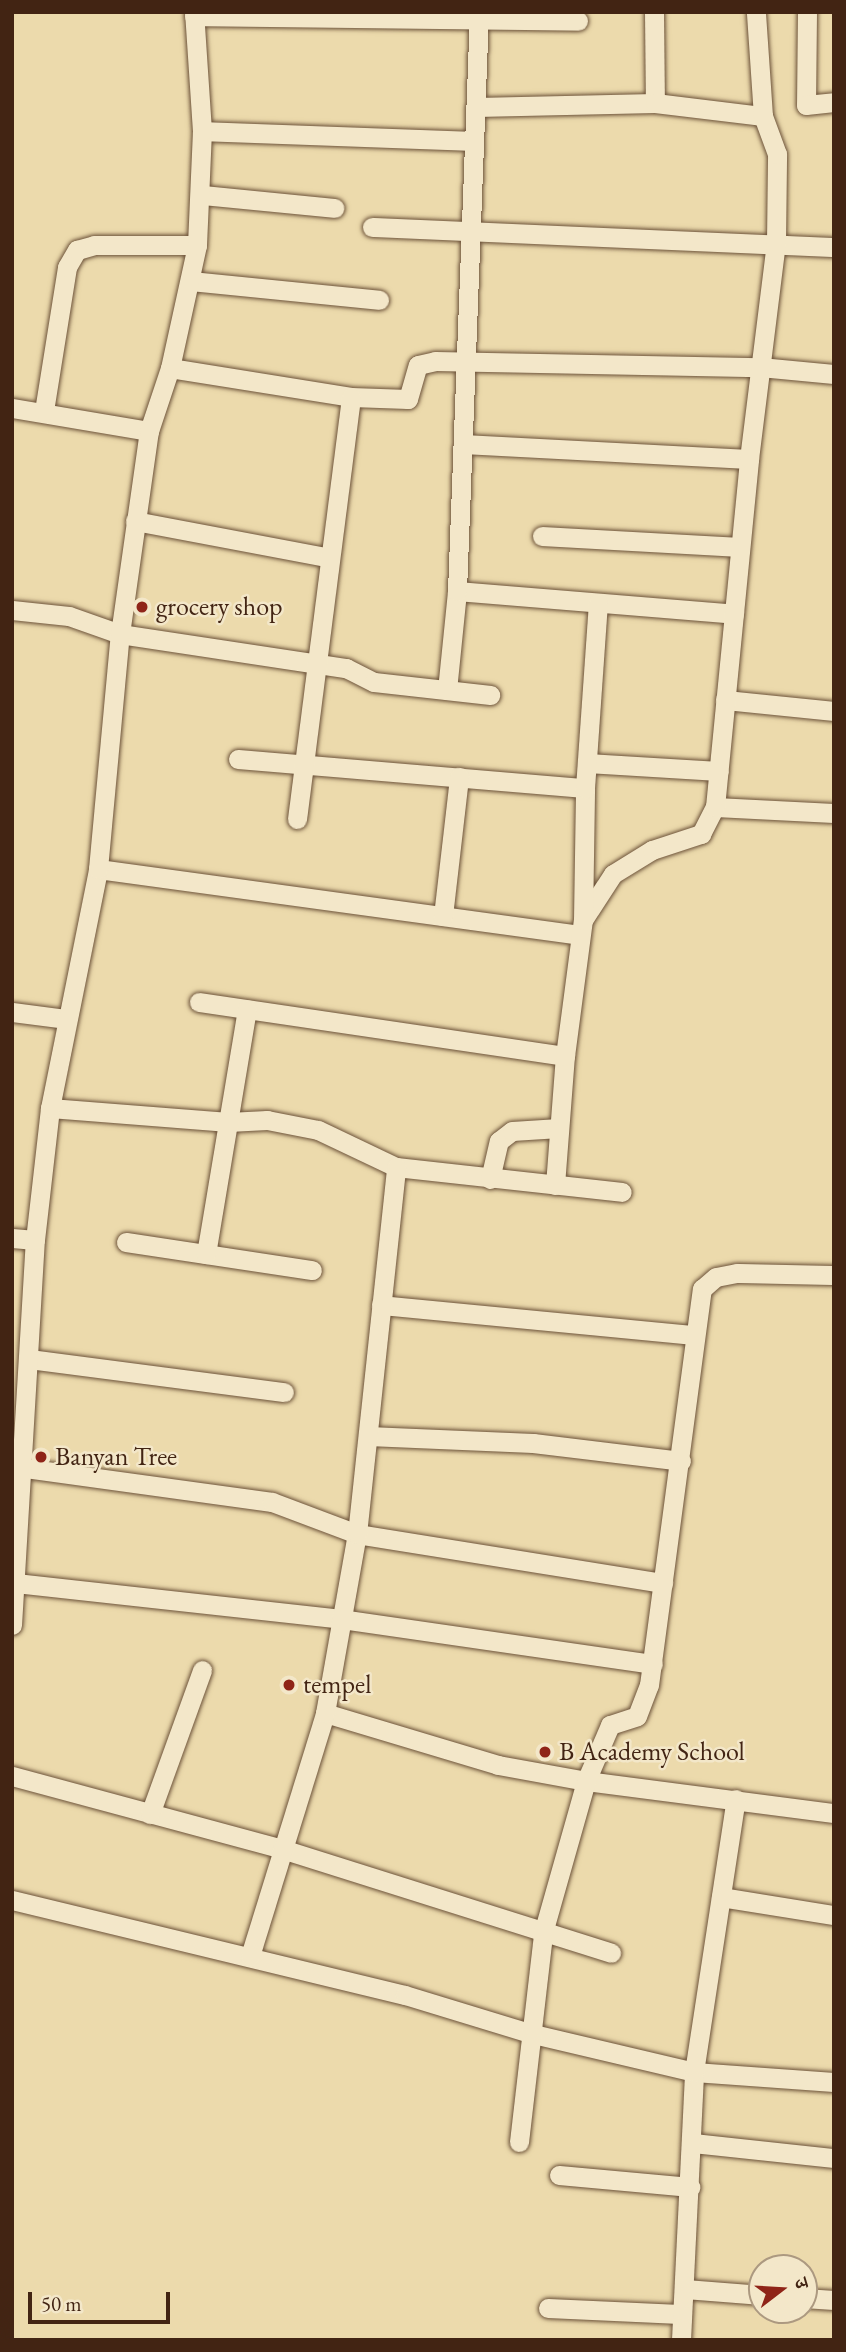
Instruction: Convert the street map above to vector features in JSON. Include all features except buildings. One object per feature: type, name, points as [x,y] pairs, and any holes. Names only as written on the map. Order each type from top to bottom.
[{"type":"street","points":[[654,12],[655,103]]},
{"type":"street","points":[[581,927],[613,874],[652,850],[701,834],[715,807],[748,459],[776,242],[777,154],[763,116],[756,12]]},
{"type":"street","points":[[807,12],[806,105],[834,102]]},
{"type":"street","points":[[12,1625],[24,1468],[35,1240],[50,1108],[98,869],[120,634],[149,431],[170,368],[197,245],[202,195],[202,131],[194,14],[479,15],[578,20]]},
{"type":"street","points":[[447,690],[457,591],[472,141],[476,107],[479,15]]},
{"type":"street","points":[[476,107],[655,103],[763,116]]},
{"type":"street","points":[[202,131],[472,141]]},
{"type":"street","points":[[202,195],[334,208]]},
{"type":"street","points":[[372,227],[776,242],[834,247]]},
{"type":"street","points":[[44,411],[67,267],[77,250],[94,245],[197,245]]},
{"type":"street","points":[[191,281],[379,300]]},
{"type":"street","points":[[170,368],[351,397],[408,399],[418,365],[466,362],[760,367],[834,374]]},
{"type":"street","points":[[297,819],[351,397]]},
{"type":"street","points":[[12,408],[44,411],[149,431]]},
{"type":"street","points":[[463,444],[748,459]]},
{"type":"street","points":[[135,522],[330,558]]},
{"type":"street","points":[[542,536],[740,547]]},
{"type":"street","points":[[457,591],[734,614]]},
{"type":"street","points":[[555,1185],[565,1056],[581,927],[585,788],[598,603]]},
{"type":"street","points":[[12,610],[69,616],[120,634],[346,668],[374,682],[490,695]]},
{"type":"street","points":[[725,700],[834,711]]},
{"type":"street","points":[[238,759],[585,788]]},
{"type":"street","points":[[587,763],[719,771]]},
{"type":"street","points":[[443,916],[459,777]]},
{"type":"street","points":[[715,807],[834,813]]},
{"type":"street","points":[[98,869],[443,916],[581,927]]},
{"type":"street","points":[[199,1002],[565,1056]]},
{"type":"street","points":[[206,1254],[247,1009]]},
{"type":"street","points":[[12,1012],[66,1019]]},
{"type":"street","points":[[50,1108],[228,1122],[267,1120],[318,1130],[396,1167],[622,1192]]},
{"type":"street","points":[[490,1178],[499,1141],[512,1131],[559,1128]]},
{"type":"street","points":[[250,1956],[325,1713],[357,1534],[396,1167]]},
{"type":"street","points":[[12,1238],[35,1240]]},
{"type":"street","points":[[126,1242],[312,1270]]},
{"type":"street","points":[[519,2142],[529,2032],[543,1933],[586,1781],[610,1725],[637,1716],[653,1664],[681,1461],[693,1335],[702,1289],[716,1277],[737,1273],[834,1275]]},
{"type":"street","points":[[381,1305],[693,1335]]},
{"type":"street","points":[[29,1359],[284,1392]]},
{"type":"street","points":[[368,1436],[533,1443],[681,1461]]},
{"type":"street","points":[[24,1468],[272,1502],[357,1534],[663,1583]]},
{"type":"street","points":[[16,1583],[341,1619],[653,1664]]},
{"type":"street","points":[[150,1814],[202,1670]]},
{"type":"street","points":[[325,1713],[498,1765],[586,1781],[834,1813]]},
{"type":"street","points":[[12,1776],[282,1849],[611,1953]]},
{"type":"street","points":[[681,2340],[680,2314],[685,2289],[694,2072],[736,1799]]},
{"type":"street","points":[[721,1897],[834,1915]]},
{"type":"street","points":[[12,1900],[405,1995],[529,2032],[694,2072],[834,2082]]},
{"type":"street","points":[[692,2143],[834,2158]]},
{"type":"street","points":[[559,2175],[690,2187]]},
{"type":"street","points":[[685,2289],[748,2294]]},
{"type":"street","points":[[548,2308],[680,2314]]},
{"type":"place","name":"grocery shop","points":[[142,607]]},
{"type":"place","name":"Banyan Tree","points":[[41,1457]]},
{"type":"place","name":"tempel","points":[[289,1685]]},
{"type":"place","name":"B Academy School","points":[[545,1752]]}]
